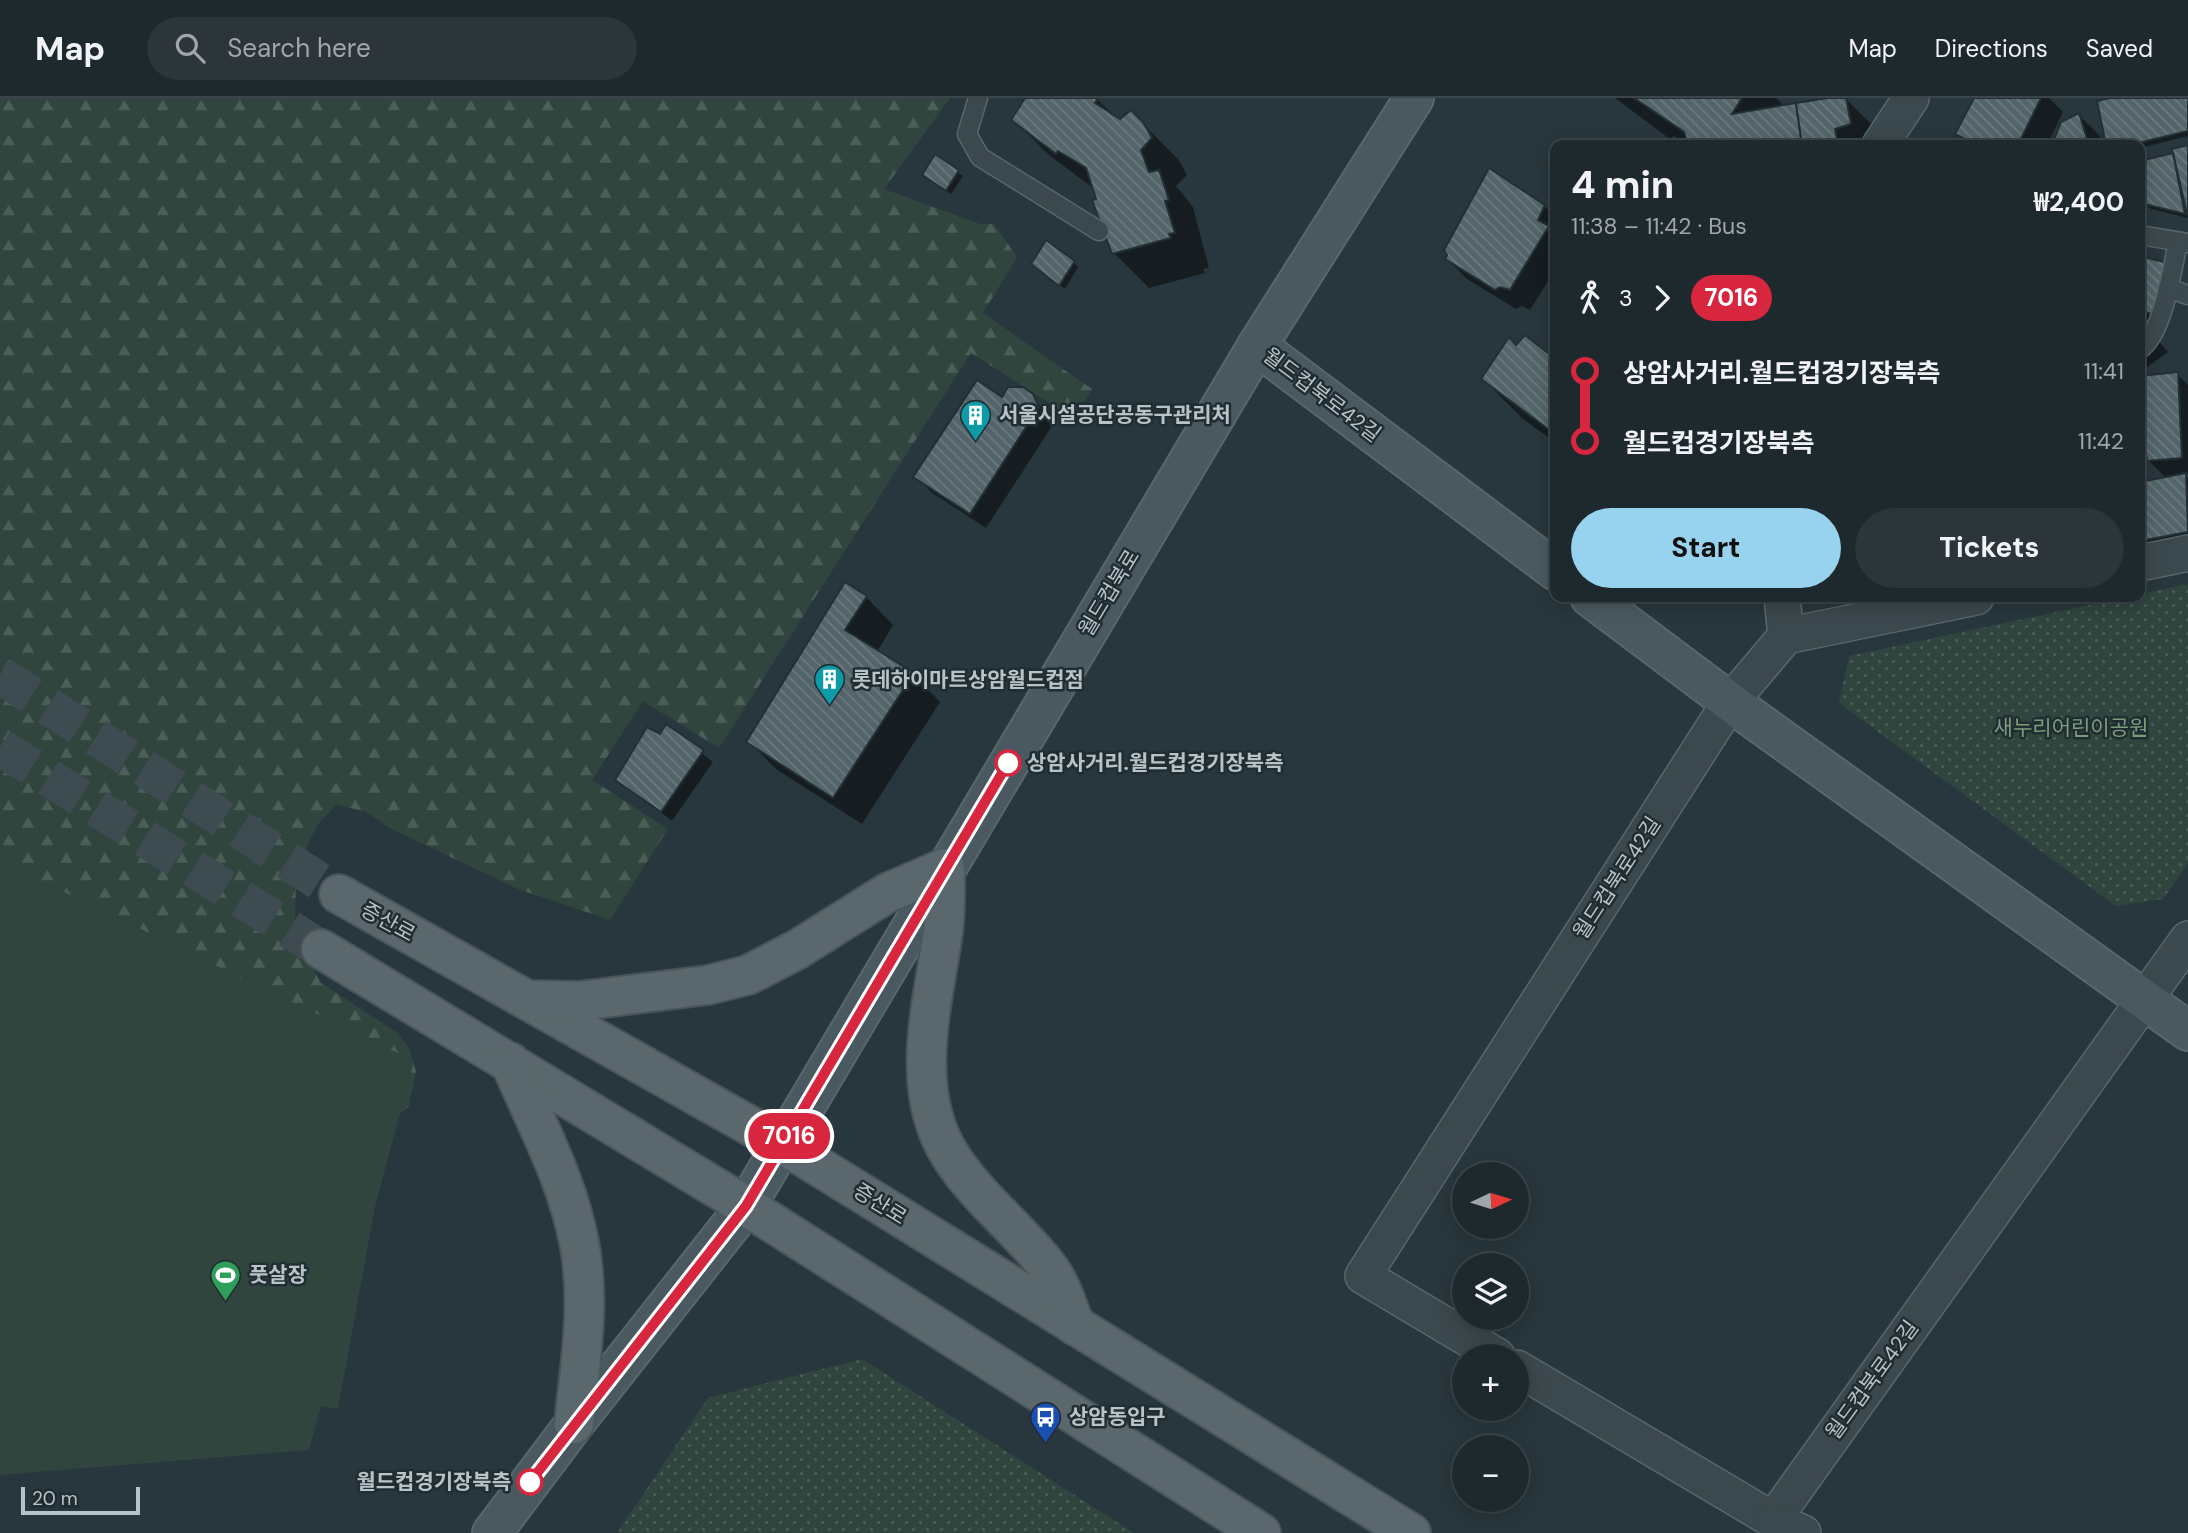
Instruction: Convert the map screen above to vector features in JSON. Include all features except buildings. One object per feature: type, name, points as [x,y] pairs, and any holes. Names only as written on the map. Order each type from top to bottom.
[{"type":"main road","name":"월드컵북로","points":[[492,1533],[574,1424],[746,1206],[1257,346],[1414,98]]},
{"type":"main road","name":"월드컵북로42길","points":[[1257,346],[1550,566]]},
{"type":"main road","points":[[1597,602],[1730,702],[2188,1031]]},
{"type":"main road","points":[[527,1000],[579,1002],[708,985],[748,975],[798,949],[887,893],[945,868],[944,930],[927,1023],[926,1064],[934,1113],[949,1154],[989,1207],[1048,1267],[1066,1297],[1074,1325]]},
{"type":"main road","name":"증산로","points":[[339,894],[784,1145],[1411,1533]]},
{"type":"main road","points":[[321,949],[746,1206],[1261,1533]]},
{"type":"main road","points":[[510,1062],[564,1186],[580,1244],[585,1316],[574,1424]]},
{"type":"main road","points":[[1208,1501],[1228,1533]]},
{"type":"street","points":[[1886,140],[1911,98]]},
{"type":"street","points":[[2145,562],[2188,554]]},
{"type":"street","points":[[1783,602],[1786,636]]},
{"type":"street","points":[[1730,702],[1786,636],[1952,602]]},
{"type":"street","name":"월드컵북로42길","points":[[1477,1344],[1363,1276],[1730,702]]},
{"type":"street","name":"월드컵북로42길","points":[[1529,1375],[1788,1526],[2188,939]]},
{"type":"lane","points":[[978,98],[967,134],[980,157],[1099,231]]},
{"type":"lane","points":[[2145,236],[2183,242],[2152,341],[2145,346]]},
{"type":"lane","points":[[2168,288],[2188,295]]},
{"type":"green space","points":[[0,98],[950,98],[884,189],[980,224],[994,224],[1017,257],[983,313],[1092,389],[1074,419],[971,353],[719,748],[643,701],[592,780],[668,829],[610,920],[518,889],[390,828],[365,811],[336,805],[317,825],[296,871],[295,932],[320,982],[396,1032],[409,1047],[416,1072],[408,1108],[383,1123],[0,1053]]},
{"type":"green space","name":"새누리어린이공원","points":[[2188,584],[2188,863],[2163,899],[2116,906],[1839,703],[1849,656],[2103,602],[2145,602],[2145,593]]},
{"type":"green space","points":[[0,861],[414,1061],[375,1207],[338,1409],[321,1406],[309,1450],[0,1475]]},
{"type":"green space","points":[[862,1359],[1134,1533],[617,1533],[708,1398]]},
{"type":"tunnel","points":[[0,675],[339,894]]},
{"type":"tunnel","points":[[0,747],[321,949]]},
{"type":"bus line","name":"7016","points":[[530,1482],[746,1206],[1008,763]]},
{"type":"place","name":"서울시설공단공동구관리처","points":[[976,442]]},
{"type":"place","name":"롯데하이마트상암월드컵점","points":[[829,707]]},
{"type":"place","name":"상암사거리.월드컵경기장북측","points":[[1008,763]]},
{"type":"place","name":"풋살장","points":[[226,1302]]},
{"type":"place","name":"상암동입구","points":[[1046,1444]]},
{"type":"place","name":"월드컵경기장북측","points":[[530,1482]]}]
